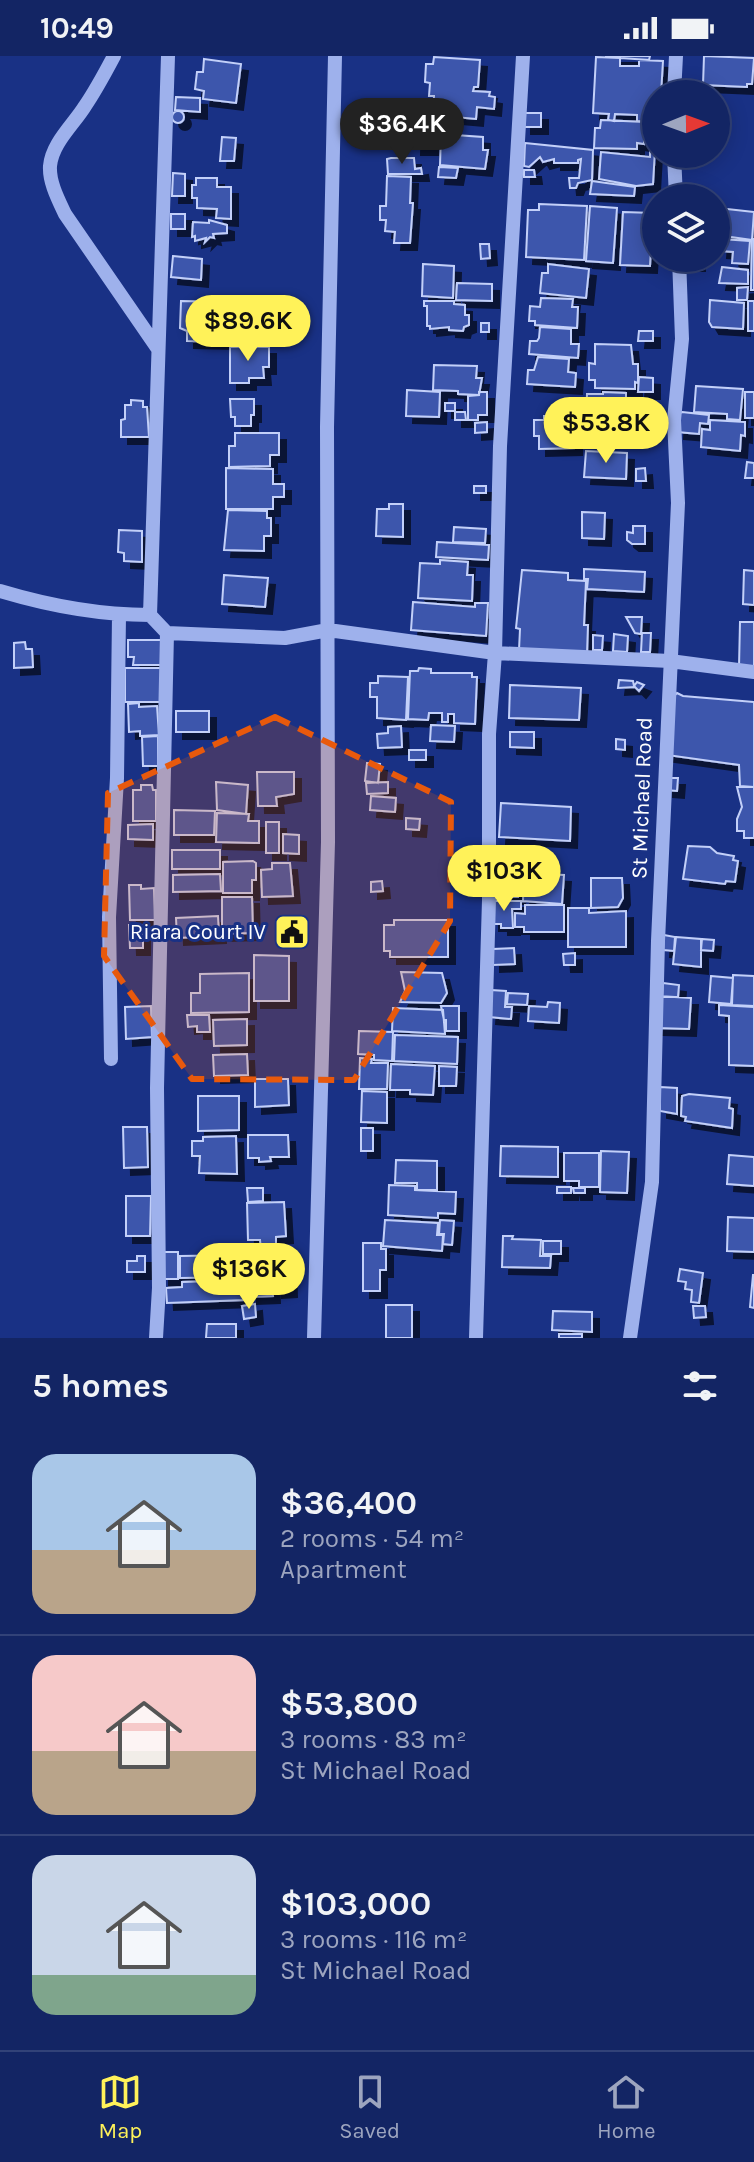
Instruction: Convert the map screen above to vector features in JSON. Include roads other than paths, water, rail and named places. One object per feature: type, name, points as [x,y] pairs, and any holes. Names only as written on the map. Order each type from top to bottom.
[{"type":"street","points":[[114,56],[86,105],[62,137],[52,156],[50,169],[65,214],[158,349]]},
{"type":"street","points":[[168,56],[150,615],[167,633],[285,638],[328,630],[495,653],[670,661],[754,672]]},
{"type":"street","points":[[314,1338],[328,842],[327,427],[335,56]]},
{"type":"street","points":[[476,1338],[489,900],[489,734],[495,653],[500,446],[523,56]]},
{"type":"street","points":[[675,80],[676,56]]},
{"type":"street","name":"St Michael Road","points":[[630,1338],[652,1182],[658,941],[678,503],[674,420],[682,339],[680,272]]},
{"type":"street","points":[[0,591],[39,603],[87,612],[150,615]]},
{"type":"street","points":[[111,1059],[109,917],[117,778],[119,615]]},
{"type":"street","points":[[156,1338],[167,633]]},
{"type":"place","name":"Riara Court IV","points":[[292,932]]}]
